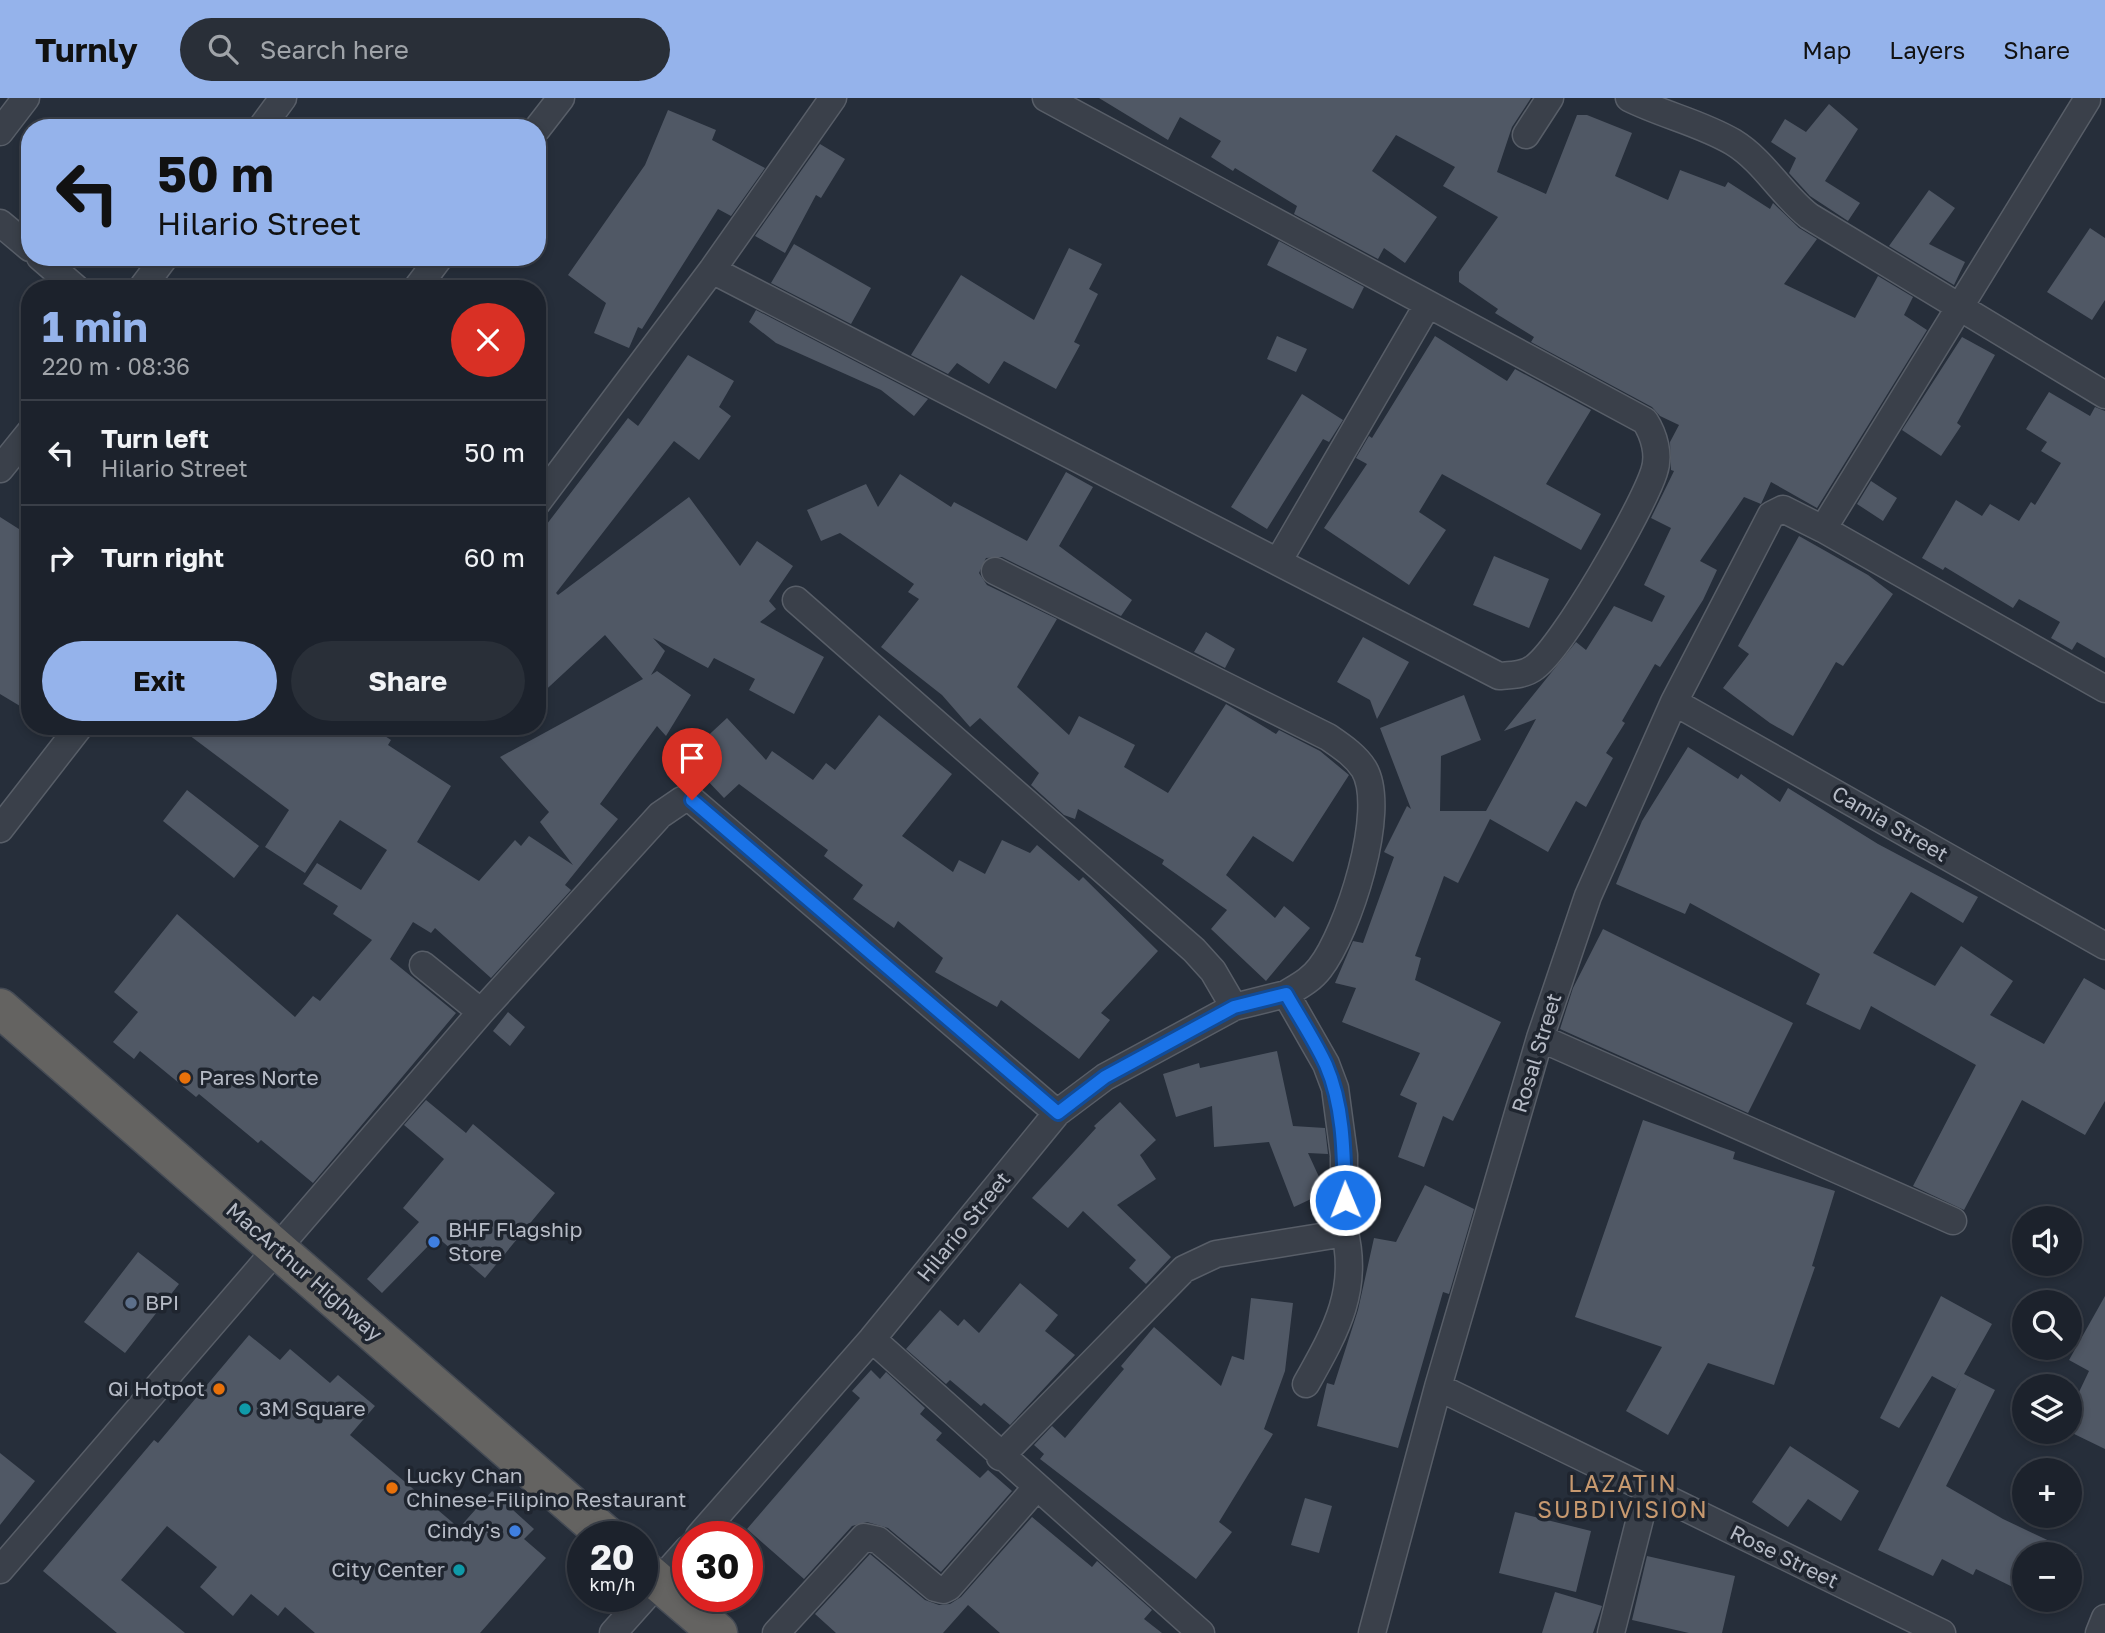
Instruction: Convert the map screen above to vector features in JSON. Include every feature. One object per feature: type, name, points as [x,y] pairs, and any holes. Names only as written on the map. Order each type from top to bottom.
[{"type":"highway","name":"MacArthur Highway","points":[[0,1008],[590,1521]]},
{"type":"highway","points":[[658,1581],[718,1633]]},
{"type":"street","points":[[0,132],[26,98]]},
{"type":"street","points":[[268,119],[284,98]]},
{"type":"street","points":[[545,119],[561,98]]},
{"type":"street","points":[[546,491],[712,270],[833,98]]},
{"type":"street","points":[[712,270],[1279,560],[1499,676],[1533,669],[1550,654],[1616,548],[1656,470],[1655,444],[1645,421],[1046,98]]},
{"type":"street","points":[[1526,135],[1550,98]]},
{"type":"street","points":[[1629,98],[1664,115],[1700,125],[1733,142],[1762,165],[1791,202],[1810,216],[2105,395]]},
{"type":"street","points":[[2092,103],[1958,308],[1823,529],[2105,689]]},
{"type":"street","points":[[0,223],[21,240]]},
{"type":"street","points":[[50,266],[67,280]]},
{"type":"street","points":[[1279,560],[1428,304]]},
{"type":"street","points":[[0,469],[21,443]]},
{"type":"street","name":"Rosal Street","points":[[1372,1633],[1438,1387],[1540,1038],[1588,895],[1674,702],[1768,520],[1783,509],[1823,529]]},
{"type":"street","points":[[995,570],[1328,737],[1349,752],[1366,771],[1372,808],[1368,847],[1350,908],[1319,969],[1308,980],[1286,994],[1326,1064],[1335,1088],[1344,1155],[1344,1229],[1350,1255],[1348,1284],[1336,1328],[1306,1384]]},
{"type":"street","points":[[796,600],[1194,950],[1213,971],[1234,1007]]},
{"type":"street","name":"Camia Street","points":[[1674,702],[2105,946]]},
{"type":"street","points":[[0,828],[73,735]]},
{"type":"street","points":[[0,1570],[481,1012],[660,815],[682,800],[692,800],[1058,1113]]},
{"type":"street","points":[[423,965],[481,1012]]},
{"type":"street","name":"Hilario Street","points":[[712,1521],[872,1339],[1058,1113],[1105,1077],[1234,1007],[1286,994]]},
{"type":"street","points":[[1540,1038],[1953,1221]]},
{"type":"street","points":[[1000,1457],[1184,1269],[1216,1254],[1339,1234],[1344,1229]]},
{"type":"street","points":[[872,1339],[1000,1457],[1201,1633]]},
{"type":"street","name":"Rose Street","points":[[1438,1387],[1942,1633]]},
{"type":"street","points":[[775,1633],[864,1537],[878,1540],[935,1588],[943,1590],[949,1587],[1036,1488]]},
{"type":"street","points":[[1611,1633],[1647,1491]]},
{"type":"street","points":[[614,1633],[627,1612]]},
{"type":"street","points":[[2099,1633],[2105,1618]]},
{"type":"building","points":[[1099,98],[1531,98],[1512,127],[1497,172],[1546,194],[1577,115],[1587,115],[1632,133],[1615,176],[1668,200],[1680,170],[1725,187],[1728,182],[1770,209],[1773,203],[1799,228],[1817,239],[1784,284],[1855,318],[1878,276],[1913,297],[1904,315],[1927,330],[1817,508],[1771,482],[1761,504],[1744,497],[1700,561],[1717,570],[1703,600],[1660,667],[1655,664],[1622,721],[1625,723],[1606,753],[1613,758],[1586,807],[1576,801],[1548,852],[1490,819],[1458,883],[1444,876],[1415,956],[1421,958],[1415,980],[1501,1022],[1453,1121],[1443,1116],[1424,1167],[1398,1157],[1417,1103],[1400,1095],[1420,1053],[1342,1022],[1356,988],[1335,983],[1353,941],[1363,943],[1394,857],[1384,852],[1407,806],[1411,809],[1380,728],[1464,695],[1481,740],[1441,756],[1440,811],[1486,811],[1536,719],[1504,731],[1576,642],[1586,650],[1614,606],[1652,622],[1665,596],[1644,585],[1671,528],[1651,518],[1674,471],[1671,470],[1670,442],[1679,425],[1660,416],[1652,407],[1531,342],[1534,337],[1495,313],[1498,309],[1459,282],[1459,272],[1498,217],[1443,186],[1455,167],[1396,135],[1372,171],[1437,217],[1405,263],[1384,248],[1378,259],[1294,214],[1297,206],[1235,168],[1233,171],[1211,157],[1221,141],[1180,117],[1168,140]]},
{"type":"building","points":[[1829,104],[1858,129],[1825,181],[1860,203],[1848,221],[1810,196],[1789,173],[1796,158],[1771,142],[1785,119],[1806,132]]},
{"type":"building","points":[[668,110],[716,130],[712,140],[765,168],[731,216],[718,209],[642,329],[638,327],[629,348],[594,333],[606,303],[568,275],[645,165]]},
{"type":"building","points":[[820,144],[845,159],[821,198],[816,195],[785,253],[755,236]]},
{"type":"building","points":[[1929,190],[1955,208],[1929,244],[1965,262],[1954,285],[1889,246]]},
{"type":"building","points":[[2090,228],[2105,238],[2105,300],[2092,320],[2047,292]]},
{"type":"building","points":[[1279,241],[1364,287],[1353,309],[1267,265]]},
{"type":"building","points":[[794,244],[871,288],[851,324],[771,283]]},
{"type":"building","points":[[1069,248],[1102,264],[1089,289],[1098,294],[1074,342],[1080,345],[1056,389],[1004,361],[989,384],[957,363],[948,374],[911,355],[961,275],[1034,320]]},
{"type":"building","points":[[756,310],[928,399],[914,416],[881,390],[776,343],[749,322]]},
{"type":"building","points":[[1277,336],[1307,349],[1296,372],[1267,359]]},
{"type":"building","points":[[1435,336],[1507,381],[1515,369],[1591,410],[1546,484],[1601,514],[1581,550],[1442,474],[1419,512],[1446,530],[1409,585],[1324,528],[1367,464],[1356,458],[1369,436],[1372,438]]},
{"type":"building","points":[[1962,337],[1995,355],[1957,423],[1961,426],[1941,456],[1902,430]]},
{"type":"building","points":[[688,355],[734,381],[719,407],[731,416],[699,460],[674,441],[556,593],[558,595],[689,497],[740,566],[757,541],[793,566],[769,601],[776,609],[760,622],[824,657],[794,714],[749,690],[755,679],[714,658],[708,668],[653,638],[665,651],[651,675],[657,671],[691,695],[666,736],[657,726],[600,804],[618,819],[565,885],[571,890],[491,978],[435,928],[431,933],[413,922],[390,959],[456,1013],[313,1183],[261,1140],[258,1143],[199,1094],[196,1097],[140,1051],[134,1059],[113,1042],[138,1012],[114,992],[177,914],[295,1017],[313,996],[320,1001],[372,940],[333,914],[338,906],[303,884],[317,863],[361,890],[387,850],[340,820],[305,873],[265,847],[289,810],[189,735],[384,735],[391,740],[388,745],[451,786],[417,842],[479,881],[515,840],[521,846],[529,836],[573,865],[540,822],[549,812],[500,757],[540,735],[546,735],[546,732],[643,679],[605,635],[546,690],[546,525],[628,418],[638,426]]},
{"type":"building","points":[[2049,392],[2090,416],[2095,407],[2105,411],[2105,658],[2077,642],[2072,650],[2051,638],[2060,622],[2019,599],[2013,608],[1945,567],[1943,570],[1922,558],[1956,500],[1982,516],[1990,504],[2019,521],[2031,502],[2035,505],[2061,463],[2041,451],[2047,442],[2026,429]]},
{"type":"building","points":[[1302,394],[1343,420],[1329,442],[1323,439],[1267,529],[1231,507]]},
{"type":"building","points":[[1066,472],[1093,487],[1059,546],[1132,600],[1121,616],[1002,557],[986,558],[979,573],[987,585],[1057,619],[1017,687],[1069,735],[1079,716],[1135,745],[1124,767],[1168,793],[1226,704],[1276,734],[1279,730],[1320,751],[1349,775],[1293,862],[1253,836],[1226,875],[1275,918],[1284,906],[1310,928],[1266,981],[1211,929],[1227,910],[1162,864],[1164,860],[1078,809],[1075,819],[1064,815],[1031,785],[1039,773],[980,718],[970,727],[942,695],[881,647],[919,599],[908,592],[914,584],[840,533],[821,541],[807,510],[866,484],[878,507],[900,474],[951,507],[954,502],[1027,541]]},
{"type":"building","points":[[1871,481],[1897,498],[1883,521],[1857,504]]},
{"type":"building","points":[[0,517],[21,530],[21,707],[0,694]]},
{"type":"building","points":[[1799,536],[1868,575],[1893,594],[1843,666],[1836,662],[1793,736],[1770,723],[1723,688],[1749,654],[1738,646]]},
{"type":"building","points":[[1494,556],[1549,579],[1529,628],[1473,605]]},
{"type":"building","points":[[1206,632],[1235,649],[1225,668],[1194,652]]},
{"type":"building","points":[[1363,637],[1409,662],[1377,719],[1370,700],[1337,682]]},
{"type":"building","points":[[879,715],[952,774],[902,836],[953,872],[959,860],[985,874],[1002,840],[1030,853],[1037,845],[1079,881],[1083,877],[1158,951],[1101,1013],[1110,1020],[1079,1059],[1001,1000],[997,1007],[935,972],[943,958],[898,921],[894,928],[853,899],[863,885],[824,856],[828,850],[739,784],[724,798],[685,757],[727,718],[766,760],[772,751],[813,780],[826,763],[835,770]]},
{"type":"building","points":[[1688,747],[1738,779],[1741,774],[1780,802],[1788,788],[1878,844],[1978,897],[1963,923],[1911,892],[1873,953],[1935,986],[1961,946],[2013,981],[1990,1015],[2044,1044],[2084,978],[2105,990],[2105,1101],[2085,1135],[2022,1100],[1964,1210],[1913,1186],[1976,1065],[1871,1006],[1860,1030],[1806,1004],[1820,974],[1690,903],[1685,914],[1616,884],[1642,821]]},
{"type":"building","points":[[187,790],[259,846],[234,878],[163,821]]},
{"type":"building","points":[[1603,929],[1793,1023],[1748,1113],[1560,1029],[1573,988]]},
{"type":"building","points":[[508,1012],[525,1027],[510,1046],[493,1031]]},
{"type":"building","points":[[1277,1051],[1293,1126],[1325,1128],[1328,1154],[1308,1153],[1326,1192],[1294,1207],[1269,1142],[1214,1147],[1212,1106],[1176,1117],[1163,1074],[1199,1063],[1200,1068]]},
{"type":"building","points":[[426,1100],[466,1133],[473,1124],[555,1193],[485,1278],[437,1237],[382,1293],[367,1279],[419,1222],[403,1208],[444,1159],[404,1125]]},
{"type":"building","points":[[1120,1102],[1156,1140],[1140,1155],[1156,1179],[1117,1205],[1171,1257],[1146,1284],[1129,1268],[1136,1260],[1083,1211],[1068,1228],[1032,1198],[1096,1128],[1094,1126]]},
{"type":"building","points":[[1643,1120],[1735,1152],[1733,1159],[1835,1191],[1812,1266],[1815,1267],[1774,1385],[1708,1363],[1668,1435],[1626,1411],[1662,1347],[1575,1317]]},
{"type":"building","points":[[1425,1185],[1474,1209],[1449,1294],[1443,1292],[1398,1448],[1317,1426],[1327,1383],[1334,1385],[1358,1310],[1374,1238],[1396,1242]]},
{"type":"building","name":"BPI","points":[[138,1252],[179,1284],[125,1353],[84,1322]]},
{"type":"building","points":[[1020,1283],[1058,1315],[1045,1331],[1075,1355],[1010,1425],[984,1403],[981,1406],[950,1380],[946,1384],[906,1349],[940,1310],[958,1326],[964,1319],[979,1333]]},
{"type":"building","points":[[1941,1296],[1992,1324],[1964,1374],[1995,1390],[1946,1486],[2012,1523],[2012,1528],[2022,1528],[2052,1542],[2012,1542],[2012,1587],[1976,1569],[1973,1575],[1942,1559],[1933,1576],[1878,1550],[1962,1377],[1956,1389],[1932,1376],[1899,1428],[1880,1418]]},
{"type":"building","points":[[2105,1296],[2105,1449],[2082,1438],[2082,1386],[2089,1371],[2069,1360],[2082,1360],[2082,1337]]},
{"type":"building","points":[[1251,1298],[1293,1303],[1285,1371],[1264,1429],[1273,1434],[1219,1522],[1232,1532],[1196,1579],[1040,1459],[1044,1454],[1034,1445],[1052,1426],[1065,1438],[1124,1369],[1121,1366],[1154,1327],[1221,1386],[1232,1356],[1244,1360]]},
{"type":"building","points":[[249,1335],[280,1360],[290,1349],[330,1383],[338,1375],[375,1406],[350,1435],[459,1528],[492,1491],[534,1529],[524,1539],[546,1558],[480,1633],[315,1633],[285,1607],[278,1616],[251,1594],[233,1616],[200,1587],[217,1567],[167,1526],[121,1580],[185,1633],[117,1633],[43,1571],[154,1440],[158,1443]]},
{"type":"building","points":[[871,1370],[880,1379],[886,1372],[925,1408],[920,1414],[942,1433],[936,1440],[980,1478],[988,1470],[1012,1491],[941,1572],[888,1528],[867,1522],[852,1526],[804,1579],[763,1543],[763,1521],[754,1521],[860,1398],[852,1391]]},
{"type":"building","points":[[1790,1446],[1859,1491],[1841,1521],[1808,1499],[1788,1527],[1752,1502]]},
{"type":"building","points":[[0,1453],[35,1481],[0,1525]]},
{"type":"building","points":[[1305,1498],[1332,1506],[1319,1553],[1291,1545]]},
{"type":"building","points":[[1515,1512],[1591,1531],[1576,1592],[1499,1573]]},
{"type":"building","points":[[1032,1517],[1092,1567],[1097,1561],[1152,1610],[1144,1619],[1162,1633],[1000,1633],[968,1605],[943,1633],[836,1633],[815,1614],[870,1554],[925,1600],[939,1605],[950,1604],[961,1597]]},
{"type":"building","points":[[1647,1556],[1735,1576],[1722,1633],[1689,1633],[1632,1620]]},
{"type":"building","points":[[1555,1592],[1602,1606],[1593,1633],[1542,1633]]},
{"type":"place","name":"Pares Norte","points":[[185,1078]]},
{"type":"place","name":"BHF Flagship Store","points":[[434,1242]]},
{"type":"place","name":"BPI","points":[[131,1303]]},
{"type":"place","name":"Qi Hotpot","points":[[219,1389]]},
{"type":"place","name":"3M Square","points":[[245,1409]]},
{"type":"place","name":"Lucky Chan Chinese-Filipino Restaurant","points":[[392,1488]]},
{"type":"place","name":"Cindy's","points":[[515,1531]]},
{"type":"place","name":"City Center","points":[[459,1570]]},
{"type":"district","name":"LAZATIN SUBDIVISION","points":[[1623,1497]]},
{"type":"route","points":[[692,800],[1058,1113],[1105,1077],[1157,1047],[1234,1007],[1286,994],[1326,1064],[1335,1088],[1344,1155],[1345,1200]]}]
